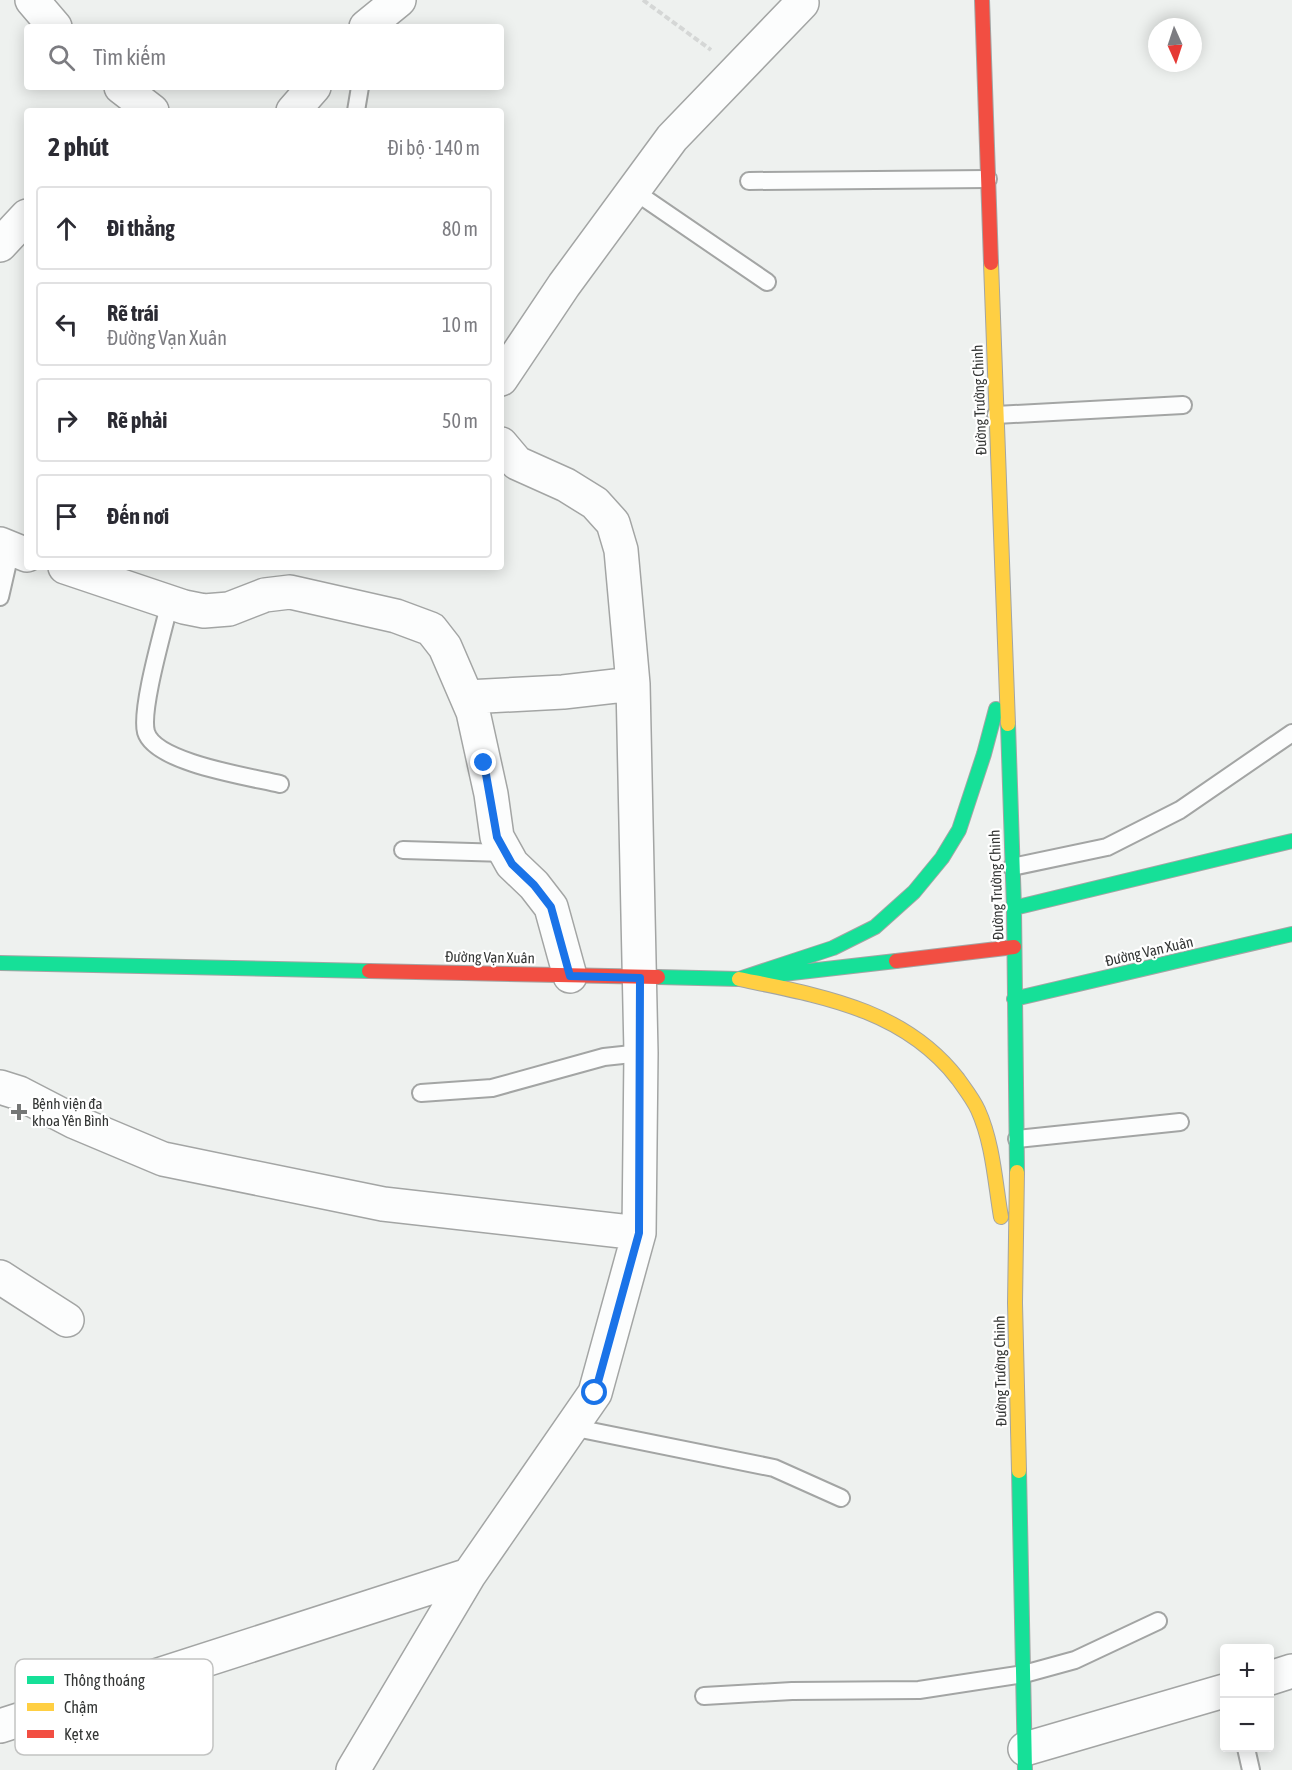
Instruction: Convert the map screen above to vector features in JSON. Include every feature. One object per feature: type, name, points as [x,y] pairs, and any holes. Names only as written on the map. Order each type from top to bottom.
[{"type":"main road","name":"Đường Trường Chinh","points":[[982,0],[1014,908],[1017,1139],[1015,1303],[1025,1760]]},
{"type":"main road","points":[[739,979],[833,948],[874,927],[914,892],[942,858],[958,830],[984,754],[1005,675]]},
{"type":"main road","points":[[1014,908],[1292,841]]},
{"type":"main road","name":"Đường Vạn Xuân","points":[[1014,999],[1292,934]]},
{"type":"main road","name":"Đường Vạn Xuân","points":[[0,963],[739,979],[1014,947]]},
{"type":"main road","points":[[739,979],[858,1008],[903,1027],[932,1049],[954,1071],[978,1109],[990,1151],[1015,1303]]},
{"type":"street","points":[[32,0],[52,24]]},
{"type":"street","points":[[504,375],[564,285],[672,138],[802,3]]},
{"type":"street","points":[[296,108],[311,90]]},
{"type":"street","points":[[353,1770],[469,1575],[595,1393],[639,1233],[641,1053],[633,684],[621,550],[613,523],[595,503],[566,485],[517,463],[504,448]]},
{"type":"street","points":[[74,570],[184,607],[204,611],[229,609],[265,595],[290,592],[396,616],[431,629],[445,647],[473,712],[497,837],[512,864],[534,885],[551,907],[570,976]]},
{"type":"street","points":[[467,697],[562,692],[633,684]]},
{"type":"street","points":[[0,1087],[19,1093],[75,1122],[163,1159],[383,1204],[639,1233]]},
{"type":"street","points":[[0,1278],[67,1320]]},
{"type":"street","points":[[208,1659],[469,1575]]},
{"type":"street","points":[[1274,1676],[1292,1671]]},
{"type":"street","points":[[1025,1760],[1220,1692]]},
{"type":"street","points":[[0,1726],[15,1721]]},
{"type":"lane","points":[[356,108],[360,90]]},
{"type":"lane","points":[[749,181],[988,179]]},
{"type":"lane","points":[[634,191],[767,282]]},
{"type":"lane","points":[[996,415],[1183,405]]},
{"type":"lane","points":[[0,597],[13,549]]},
{"type":"lane","points":[[170,602],[146,708],[146,733],[155,746],[191,764],[280,784]]},
{"type":"lane","points":[[1012,867],[1107,847],[1180,810],[1292,733]]},
{"type":"lane","points":[[403,850],[506,853]]},
{"type":"lane","points":[[421,1093],[492,1088],[604,1057],[641,1053]]},
{"type":"lane","points":[[1017,1139],[1180,1122]]},
{"type":"lane","points":[[571,1427],[774,1468],[841,1498]]},
{"type":"lane","points":[[704,1696],[792,1691],[919,1690],[1024,1674],[1075,1660],[1158,1621]]},
{"type":"lane","points":[[1247,1752],[1251,1770]]},
{"type":"path","points":[[643,0],[739,70]]},
{"type":"traffic: fast","points":[[739,979],[833,948],[875,927],[914,892],[942,858],[959,830],[996,709]]},
{"type":"traffic: fast","points":[[1008,724],[1014,908],[1017,1172]]},
{"type":"traffic: fast","points":[[1014,908],[1292,841]]},
{"type":"traffic: fast","points":[[1014,999],[1292,934]]},
{"type":"traffic: fast","points":[[658,977],[739,979],[896,961]]},
{"type":"traffic: fast","points":[[0,963],[369,971]]},
{"type":"traffic: fast","points":[[1019,1471],[1025,1770]]},
{"type":"traffic: slow","points":[[991,263],[1008,724]]},
{"type":"traffic: slow","points":[[739,979],[800,992],[859,1009],[913,1036],[936,1055],[969,1094],[983,1123],[990,1149],[1001,1217]]},
{"type":"traffic: slow","points":[[1017,1172],[1015,1303],[1019,1471]]},
{"type":"traffic: jam","points":[[982,0],[991,263]]},
{"type":"traffic: jam","points":[[896,961],[1014,947]]},
{"type":"traffic: jam","points":[[369,971],[658,977]]},
{"type":"place","name":"Bệnh viện đa khoa Yên Bình","points":[[19,1112]]},
{"type":"route","points":[[484,763],[497,837],[512,864],[534,885],[551,907],[570,976],[640,978],[639,1233],[595,1393]]}]
